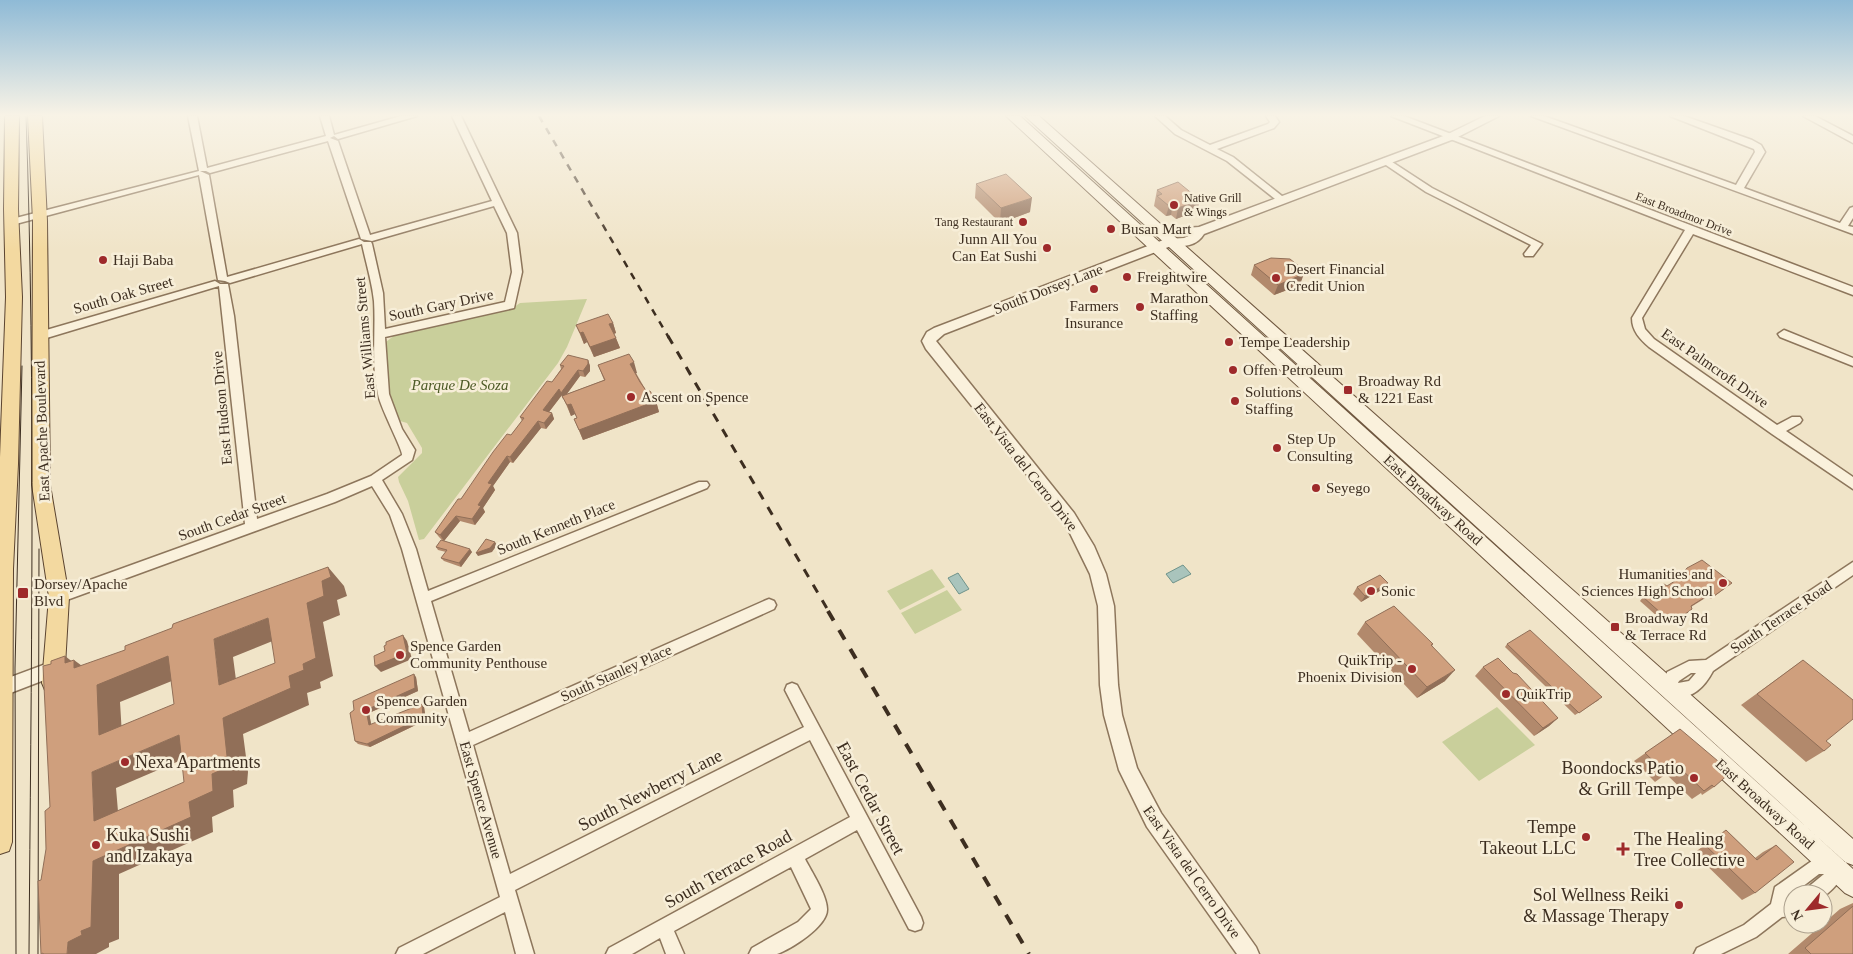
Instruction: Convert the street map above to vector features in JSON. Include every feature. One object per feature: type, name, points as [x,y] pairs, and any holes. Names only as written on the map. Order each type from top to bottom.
[{"type":"main road","name":"East Apache Boulevard","points":[[0,842],[0,689],[6,384],[14,280],[8,218],[10,161]]},
{"type":"main road","name":"East Apache Boulevard","points":[[37,161],[40,211],[41,485],[58,597],[52,708]]},
{"type":"main road","name":"East Broadway Road","points":[[1064,161],[1163,245],[1661,696],[1832,866],[1853,884]]},
{"type":"main road","name":"East Broadway Road","points":[[1076,161],[1163,245]]},
{"type":"main road","name":"East Broadway Road","points":[[1661,696],[1852,853]]},
{"type":"street","name":"East Hudson Drive","points":[[201,161],[231,336],[240,441],[252,527]]},
{"type":"street","points":[[8,218],[247,161]]},
{"type":"street","name":"East Williams Street","points":[[340,161],[366,240],[377,288],[380,334],[379,366],[383,395],[392,422],[410,454]]},
{"type":"street","points":[[478,161],[498,202]]},
{"type":"street","points":[[1232,161],[1282,200]]},
{"type":"street","points":[[1386,161],[1429,190],[1540,240],[1529,254]]},
{"type":"street","name":"South Dorsey Lane","points":[[929,340],[932,335],[946,328],[1163,245],[1182,243],[1196,238],[1200,231],[1386,161]]},
{"type":"street","name":"East Broadmor Drive","points":[[1511,161],[1853,291]]},
{"type":"street","points":[[1657,161],[1853,231]]},
{"type":"street","points":[[1738,190],[1755,161]]},
{"type":"street","name":"South Oak Street","points":[[40,336],[498,202]]},
{"type":"street","name":"South Gary Drive","points":[[380,334],[510,305],[516,272],[515,245],[508,221],[498,202]]},
{"type":"street","points":[[1842,227],[1853,210]]},
{"type":"street","name":"East Palmcroft Drive","points":[[1691,230],[1639,314],[1638,328],[1653,344],[1853,484]]},
{"type":"street","points":[[1784,334],[1853,362]]},
{"type":"street","name":"East Vista del Cerro Drive","points":[[929,340],[931,346],[1068,517],[1085,545],[1098,574],[1106,606],[1113,715],[1128,770],[1154,820],[1249,954]]},
{"type":"street","points":[[1776,431],[1796,420]]},
{"type":"street","name":"South Cedar Street","points":[[58,597],[331,498],[375,479],[410,454]]},
{"type":"street","name":"East Spence Avenue","points":[[375,479],[396,514],[403,531],[525,954]]},
{"type":"street","name":"South Kenneth Place","points":[[422,599],[703,486]]},
{"type":"street","name":"South Terrace Road","points":[[1661,696],[1687,691],[1700,680],[1708,666],[1853,568]]},
{"type":"street","name":"South Stanley Place","points":[[464,742],[769,605]]},
{"type":"street","points":[[0,689],[54,669]]},
{"type":"street","name":"East Cedar Street","points":[[792,690],[915,924]]},
{"type":"street","name":"South Newberry Lane","points":[[507,893],[812,731]]},
{"type":"street","name":"South Terrace Road","points":[[615,954],[860,820]]},
{"type":"street","points":[[1793,884],[1816,866],[1832,866],[1852,853]]},
{"type":"street","points":[[758,954],[808,926],[817,917],[819,907],[794,855]]},
{"type":"street","points":[[1826,884],[1831,880],[1832,866]]},
{"type":"street","points":[[405,954],[507,893]]},
{"type":"street","points":[[1704,954],[1750,931],[1783,910]]},
{"type":"street","points":[[664,926],[675,954]]},
{"type":"green space","name":"Parque De Soza","points":[[587,299],[567,347],[558,363],[424,539],[419,540],[408,501],[398,477],[422,453],[422,448],[407,423],[400,421],[392,403],[387,383],[386,342],[396,334],[511,309],[520,303]]},
{"type":"green space","points":[[932,569],[945,587],[900,610],[887,591]]},
{"type":"green space","points":[[947,590],[962,610],[915,634],[901,613]]},
{"type":"green space","points":[[1497,707],[1535,745],[1479,781],[1442,742]]},
{"type":"water","points":[[1183,565],[1191,574],[1173,583],[1166,574]]},
{"type":"water","points":[[958,573],[969,589],[959,594],[948,578]]},
{"type":"building","points":[[1006,174],[1032,198],[1001,208],[976,184]]},
{"type":"building","points":[[1178,182],[1200,200],[1178,208],[1173,204],[1169,206],[1157,196],[1162,194],[1157,190]]},
{"type":"building","points":[[1271,258],[1290,259],[1305,271],[1297,275],[1299,276],[1278,285],[1254,265]]},
{"type":"building","points":[[608,314],[613,323],[609,324],[616,338],[590,347],[583,332],[580,333],[576,325]]},
{"type":"building","points":[[629,354],[634,362],[630,364],[640,382],[647,392],[650,391],[656,401],[579,430],[574,419],[577,418],[571,404],[567,405],[562,396],[605,380],[598,365]]},
{"type":"building","points":[[568,355],[588,360],[588,364],[583,371],[578,370],[561,393],[559,389],[543,410],[552,413],[544,423],[538,421],[510,457],[507,456],[488,483],[492,484],[478,505],[481,506],[472,519],[456,516],[440,535],[435,532],[507,434],[511,435],[524,418],[520,417],[547,381],[552,382],[564,366],[560,365]]},
{"type":"building","points":[[486,539],[495,542],[490,548],[476,553]]},
{"type":"building","points":[[441,540],[470,549],[459,563],[441,558],[447,550],[436,547]]},
{"type":"building","name":"Humanities and Sciences High School","points":[[1702,560],[1732,583],[1714,596],[1710,594],[1691,606],[1692,609],[1671,622],[1643,597],[1664,584],[1667,586],[1678,579],[1687,568]]},
{"type":"building","points":[[328,567],[331,577],[322,581],[324,596],[307,603],[316,658],[303,664],[304,670],[289,676],[291,688],[223,718],[227,756],[226,768],[212,774],[213,791],[189,802],[191,817],[93,861],[91,927],[81,931],[82,935],[68,942],[67,954],[41,954],[38,881],[41,880],[46,849],[45,811],[50,807],[43,666],[65,656],[65,663],[74,660],[74,668],[125,650],[125,646],[172,628],[173,624]],"holes":[[[268,618],[275,663],[219,685],[214,639]],[[168,656],[174,704],[99,735],[97,685]],[[179,735],[184,782],[94,821],[92,772]]]},
{"type":"building","points":[[1380,575],[1388,583],[1365,596],[1357,587]]},
{"type":"building","points":[[1394,606],[1433,644],[1431,645],[1455,670],[1427,687],[1365,622]]},
{"type":"building","name":"QuikTrip","points":[[1530,630],[1602,697],[1579,713],[1507,644]]},
{"type":"building","points":[[403,635],[407,653],[375,666],[374,656],[385,651],[384,646],[386,642]]},
{"type":"building","points":[[1498,658],[1513,673],[1517,674],[1558,718],[1543,728],[1483,667]]},
{"type":"building","points":[[1803,660],[1853,700],[1853,719],[1826,741],[1831,745],[1824,751],[1757,694]]},
{"type":"building","name":"Spence Garden Community","points":[[414,674],[415,688],[366,710],[369,725],[422,704],[423,717],[367,744],[355,741],[350,713],[354,710],[353,701]]},
{"type":"building","points":[[1680,729],[1731,772],[1714,787],[1712,785],[1704,791],[1678,766],[1667,774],[1645,753]]},
{"type":"building","points":[[1726,830],[1757,860],[1776,845],[1794,862],[1755,893],[1706,846]]},
{"type":"building","points":[[1853,906],[1853,954],[1811,954],[1805,948],[1821,934],[1833,934],[1833,924]]},
{"type":"tram line","points":[[27,161],[32,430],[29,954]]},
{"type":"tram line","points":[[16,954],[15,668],[22,366]]},
{"type":"tram line","points":[[38,954],[39,549]]},
{"type":"railway","points":[[565,161],[669,338]]},
{"type":"railway","points":[[668,336],[829,612]]},
{"type":"railway","points":[[828,611],[1029,954]]},
{"type":"place","name":"Native Grill & Wings","points":[[1174,205]]},
{"type":"place","name":"Tang Restaurant","points":[[1023,222]]},
{"type":"place","name":"Busan Mart","points":[[1111,229]]},
{"type":"place","name":"Junn All You Can Eat Sushi","points":[[1047,248]]},
{"type":"place","name":"Haji Baba","points":[[103,260]]},
{"type":"place","name":"Freightwire","points":[[1127,277]]},
{"type":"place","name":"Desert Financial Credit Union","points":[[1276,278]]},
{"type":"place","name":"Farmers Insurance","points":[[1094,289]]},
{"type":"place","name":"Marathon Staffing","points":[[1140,307]]},
{"type":"place","name":"Tempe Leadership","points":[[1229,342]]},
{"type":"place","name":"Offen Petroleum","points":[[1233,370]]},
{"type":"place","name":"Broadway Rd & 1221 East","points":[[1348,390]]},
{"type":"place","name":"Ascent on Spence","points":[[631,397]]},
{"type":"place","name":"Solutions Staffing","points":[[1235,401]]},
{"type":"place","name":"Step Up Consulting","points":[[1277,448]]},
{"type":"place","name":"Seyego","points":[[1316,488]]},
{"type":"place","name":"Humanities and Sciences High School","points":[[1723,583]]},
{"type":"place","name":"Sonic","points":[[1371,591]]},
{"type":"place","name":"Dorsey/Apache Blvd","points":[[23,593]]},
{"type":"place","name":"Broadway Rd & Terrace Rd","points":[[1615,627]]},
{"type":"place","name":"Spence Garden Community Penthouse","points":[[400,655]]},
{"type":"place","name":"QuikTrip - Phoenix Division","points":[[1412,669]]},
{"type":"place","name":"QuikTrip","points":[[1506,694]]},
{"type":"place","name":"Spence Garden Community","points":[[366,710]]},
{"type":"place","name":"Nexa Apartments","points":[[125,762]]},
{"type":"place","name":"Boondocks Patio & Grill Tempe","points":[[1694,778]]},
{"type":"place","name":"Tempe Takeout LLC","points":[[1586,837]]},
{"type":"place","name":"Kuka Sushi and Izakaya","points":[[96,845]]},
{"type":"place","name":"The Healing Tree Collective","points":[[1623,849]]},
{"type":"place","name":"Sol Wellness Reiki & Massage Therapy","points":[[1679,905]]}]
